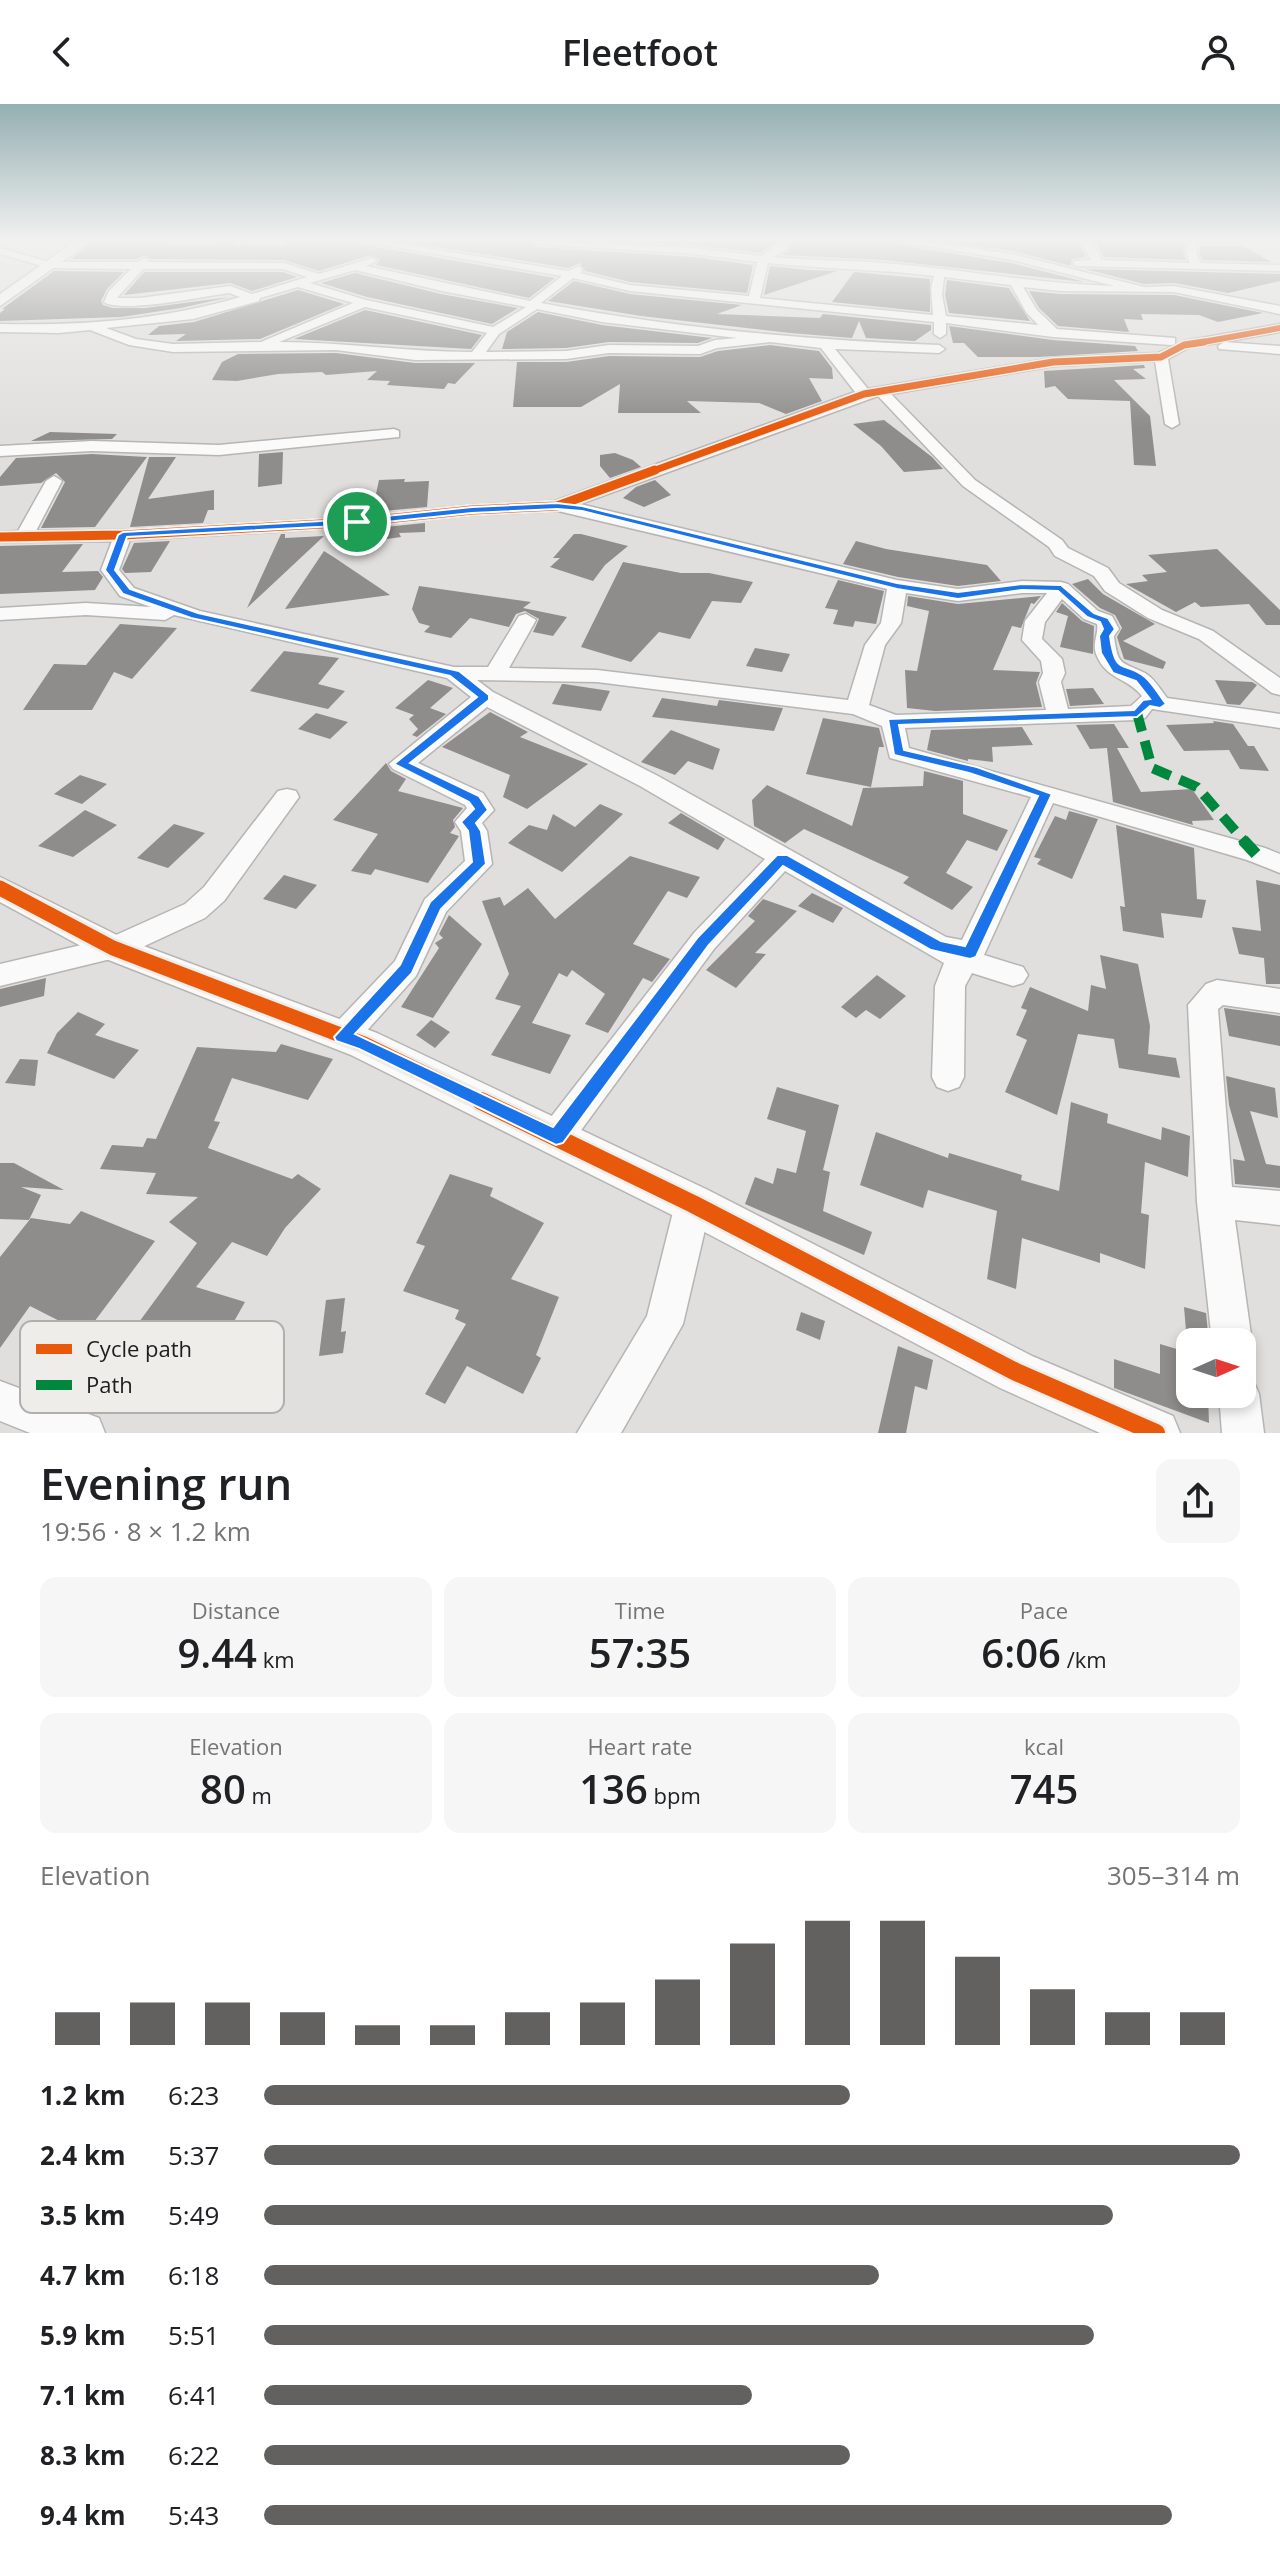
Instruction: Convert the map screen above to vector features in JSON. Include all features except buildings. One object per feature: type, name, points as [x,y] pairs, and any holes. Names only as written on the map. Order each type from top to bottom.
[{"type":"street","points":[[0,328],[94,327],[193,315],[239,303]]},
{"type":"street","points":[[364,303],[495,331]]},
{"type":"street","points":[[257,346],[364,303]]},
{"type":"street","points":[[527,303],[602,318],[711,329],[767,339]]},
{"type":"street","points":[[602,318],[622,303]]},
{"type":"street","points":[[759,303],[838,327],[939,349]]},
{"type":"street","points":[[938,303],[942,322],[939,380]]},
{"type":"street","points":[[1027,303],[1053,333]]},
{"type":"street","points":[[1239,303],[1280,310]]},
{"type":"street","points":[[1252,305],[1258,303]]},
{"type":"street","points":[[477,354],[495,331],[530,311],[533,304]]},
{"type":"street","points":[[94,327],[128,343],[162,348],[257,346],[400,352],[415,356],[566,355],[609,349],[700,350],[715,344],[926,317],[942,322],[1053,333],[1280,350]]},
{"type":"street","points":[[838,327],[883,327]]},
{"type":"street","points":[[838,327],[874,393],[961,475],[1056,544],[1061,552],[1101,572],[1112,587],[1155,614],[1206,635],[1280,688]]},
{"type":"street","points":[[557,506],[874,393],[1053,362],[1161,357],[1189,344],[1280,328]]},
{"type":"street","points":[[1161,357],[1172,424]]},
{"type":"street","points":[[0,451],[92,446],[219,450],[394,434]]},
{"type":"street","points":[[24,536],[54,481]]},
{"type":"street","points":[[357,522],[362,502]]},
{"type":"street","points":[[0,537],[123,535],[357,522],[472,510],[557,506],[582,509],[897,586],[958,595],[1022,587],[1061,588],[1091,615],[1105,620],[1109,629],[1104,636],[1106,653],[1117,671],[1140,679],[1160,704]]},
{"type":"street","points":[[123,535],[110,570],[127,592],[195,616],[454,673],[490,686],[948,952],[1013,975]]},
{"type":"street","points":[[857,708],[875,645],[891,623],[897,586]]},
{"type":"street","points":[[1059,718],[1050,682],[1054,673],[1051,659],[1032,640],[1035,621],[1061,588]]},
{"type":"street","points":[[0,614],[86,609],[195,616]]},
{"type":"street","points":[[342,1037],[406,968],[435,906],[479,864],[474,831],[468,822],[481,810],[474,799],[401,764],[490,686],[526,620]]},
{"type":"street","points":[[490,686],[597,676],[857,708],[893,722],[1137,713],[1147,702],[1280,721]]},
{"type":"street","points":[[893,722],[898,753],[973,770],[1045,794],[1256,854],[1280,864]]},
{"type":"street","points":[[948,952],[970,953],[1045,794]]},
{"type":"street","points":[[0,975],[113,948],[195,911],[214,894],[287,797]]},
{"type":"street","points":[[556,1137],[704,941],[782,858]]},
{"type":"street","points":[[0,888],[113,948],[196,977],[364,1044],[693,1204],[1016,1372],[1156,1433]]},
{"type":"street","points":[[948,952],[959,970],[950,986],[948,1077]]},
{"type":"street","points":[[1230,1328],[1215,1202],[1203,1005],[1217,992],[1280,1001]]},
{"type":"street","points":[[1215,1202],[1280,1208]]},
{"type":"street","points":[[598,1433],[664,1324],[693,1204]]},
{"type":"street","points":[[0,1401],[20,1409]]},
{"type":"street","points":[[1240,1408],[1243,1433]]},
{"type":"street","points":[[32,1413],[84,1433]]},
{"type":"marked path","points":[[1137,713],[1152,768],[1197,787],[1256,854]]},
{"type":"cycle path","points":[[0,537],[123,535],[357,522],[472,510],[557,506],[864,394],[1053,362],[1161,357],[1184,345],[1280,328]]},
{"type":"cycle path","points":[[0,888],[113,948],[364,1044],[693,1204],[1016,1372],[1156,1433]]},
{"type":"route","points":[[557,506],[582,509],[897,586],[958,595],[1022,587],[1061,588],[1091,615],[1105,620],[1109,629],[1104,636],[1106,653],[1117,671],[1140,679],[1160,704],[1147,702],[1137,713],[893,722],[898,753],[973,770],[1045,794],[970,953],[937,946],[782,858],[704,941],[556,1137],[364,1044],[342,1037],[406,968],[435,906],[479,864],[474,831],[468,822],[481,810],[474,799],[401,764],[485,697],[454,673],[195,616],[127,592],[110,570],[123,535],[357,522],[472,510],[557,506]]}]
